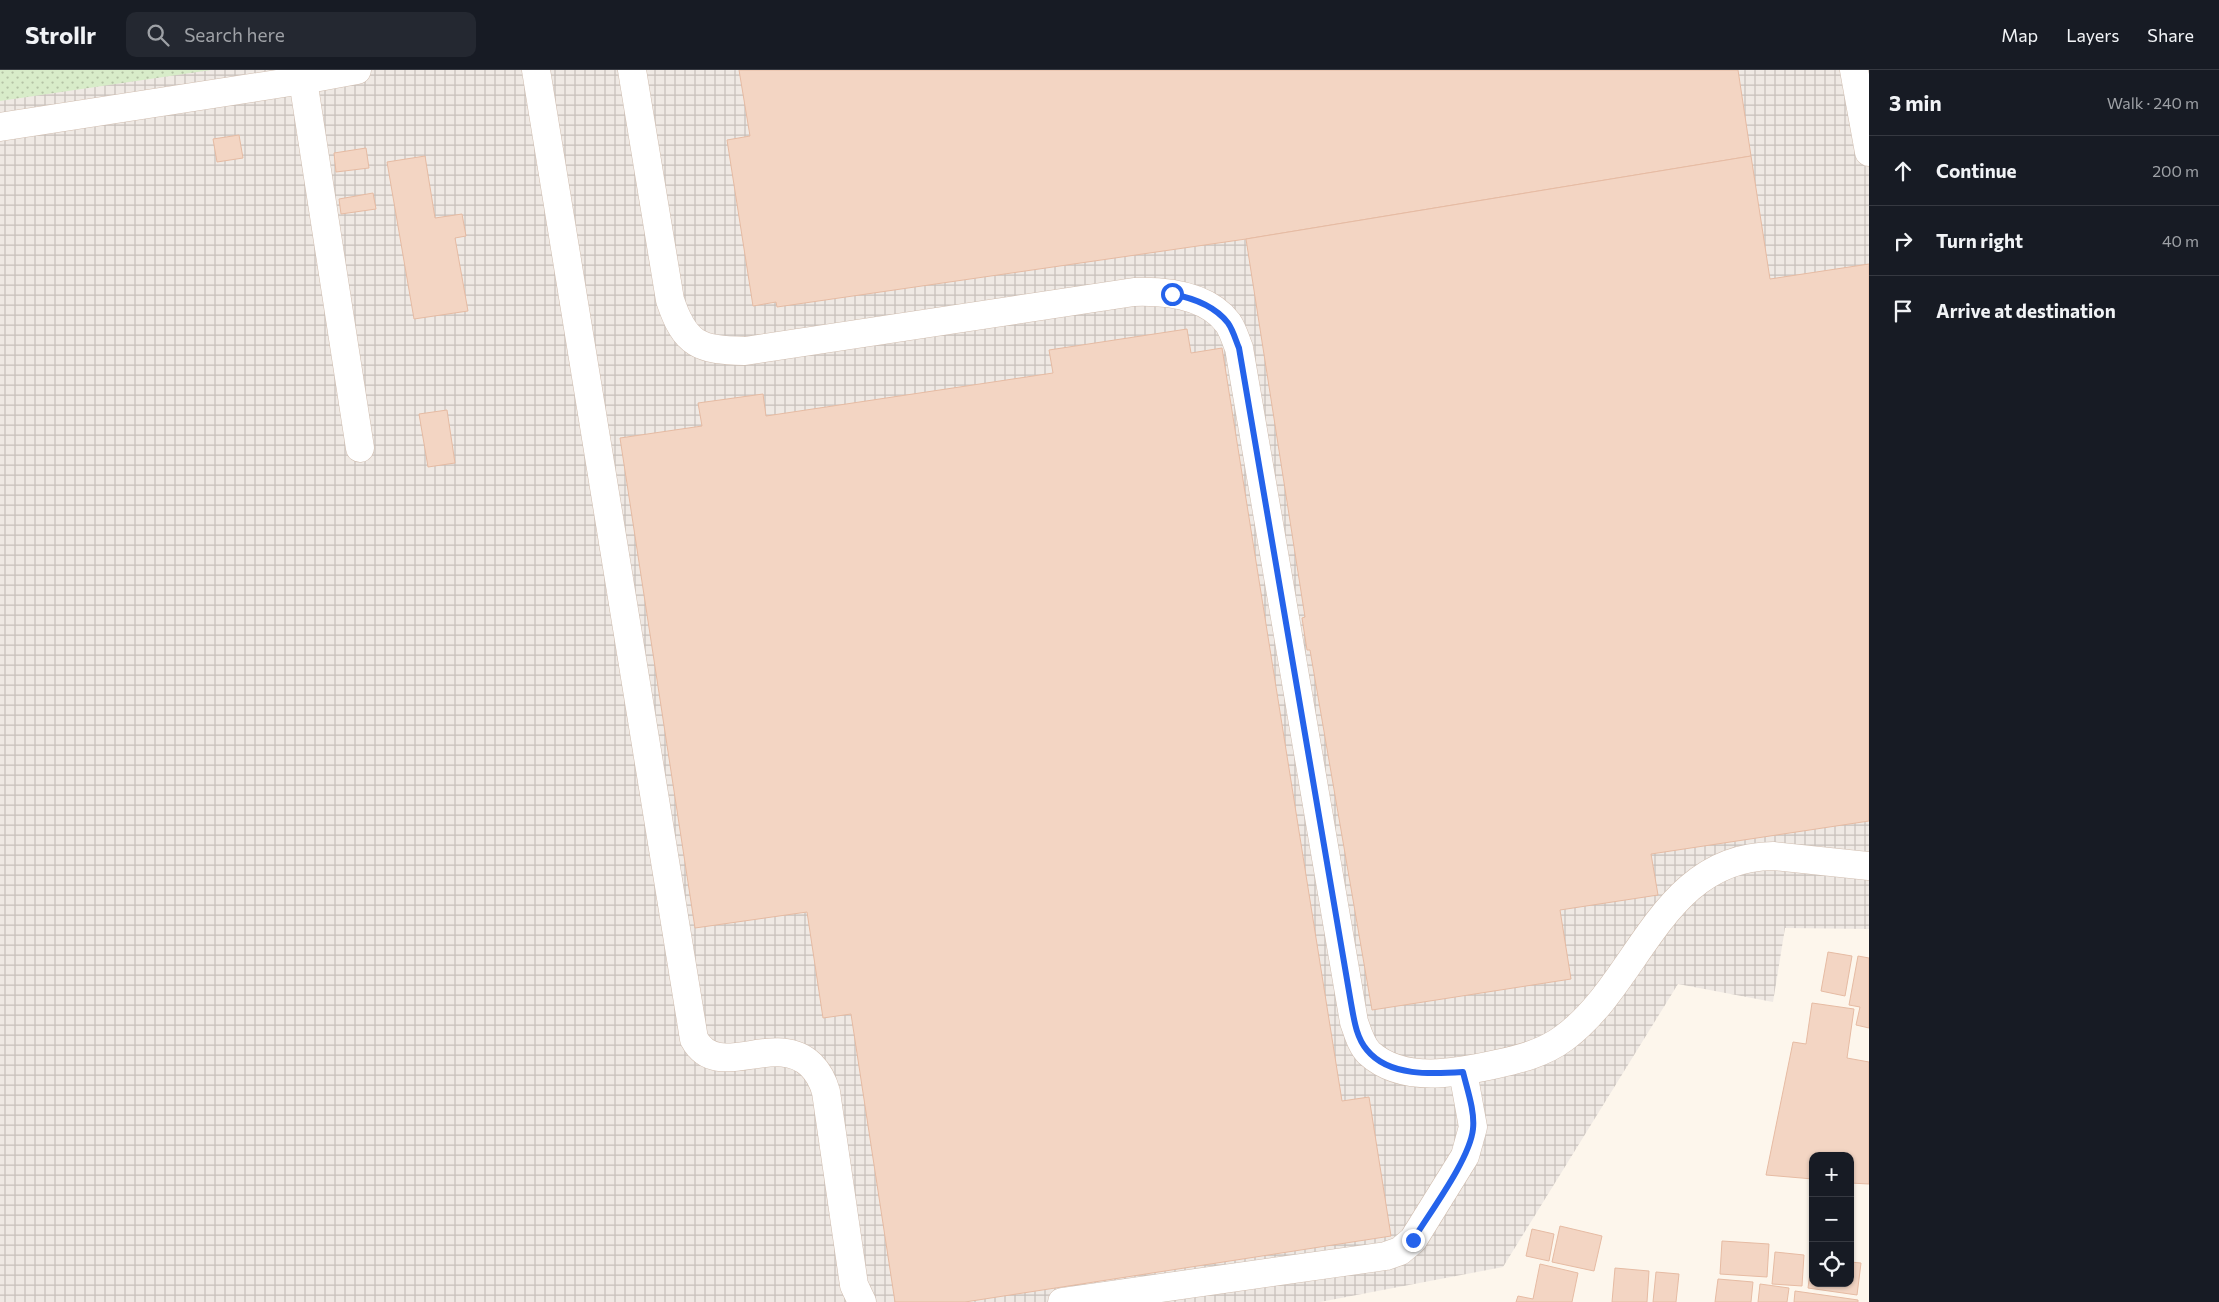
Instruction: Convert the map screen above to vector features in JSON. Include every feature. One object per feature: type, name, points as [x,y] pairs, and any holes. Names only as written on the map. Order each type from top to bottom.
[{"type":"lane","points":[[0,127],[357,70]]},
{"type":"lane","points":[[536,70],[694,1039],[704,1053],[713,1057],[722,1058],[773,1051],[789,1053],[803,1058],[819,1074],[826,1092],[854,1285],[862,1302]]},
{"type":"lane","points":[[632,70],[670,300],[678,325],[694,341],[717,350],[745,351],[1134,292],[1159,292],[1186,297],[1207,305],[1228,323],[1239,348],[1354,1022],[1360,1039],[1368,1051],[1379,1060],[1417,1073],[1463,1072],[1520,1058],[1543,1050],[1563,1039],[1606,996],[1668,908],[1682,894],[1712,871],[1757,856],[1869,866]]},
{"type":"lane","points":[[1854,70],[1869,152]]},
{"type":"lane","points":[[303,80],[360,448]]},
{"type":"lane","points":[[1062,1302],[1376,1257],[1400,1251],[1413,1240],[1465,1156],[1471,1140],[1473,1127],[1463,1072]]},
{"type":"shaded area","points":[[0,70],[1869,70],[1869,929],[1785,928],[1773,1002],[1678,984],[1503,1267],[1320,1302],[0,1302]]},
{"type":"green space","points":[[0,70],[211,70],[0,101]]},
{"type":"building","points":[[739,70],[1738,70],[1751,156],[1246,239],[777,307],[776,302],[753,306],[727,140],[750,136]]},
{"type":"building","points":[[239,135],[243,158],[217,162],[213,139]]},
{"type":"building","points":[[366,148],[369,168],[336,172],[334,153]]},
{"type":"building","points":[[425,156],[435,218],[462,214],[466,236],[455,238],[468,311],[414,319],[387,162]]},
{"type":"building","points":[[1751,156],[1770,279],[1869,264],[1869,821],[1651,854],[1658,895],[1560,910],[1571,979],[1372,1010],[1310,650],[1307,650],[1302,618],[1305,617],[1246,239]]},
{"type":"building","points":[[373,193],[376,209],[341,214],[339,199]]},
{"type":"building","points":[[1187,329],[1191,353],[1222,348],[1342,1101],[1369,1097],[1391,1236],[965,1302],[895,1302],[851,1014],[823,1018],[807,912],[695,928],[620,438],[702,426],[698,403],[763,394],[766,416],[1053,373],[1049,350]]},
{"type":"building","points":[[447,410],[455,463],[428,467],[419,414]]},
{"type":"building","points":[[1828,952],[1852,956],[1845,996],[1821,991]]},
{"type":"building","points":[[1858,956],[1869,958],[1869,1028],[1856,1025],[1860,1007],[1849,1005]]},
{"type":"building","points":[[1812,1003],[1854,1009],[1847,1058],[1869,1062],[1869,1184],[1854,1183],[1854,1152],[1809,1152],[1809,1179],[1766,1175],[1793,1042],[1806,1044]]},
{"type":"building","points":[[1560,1226],[1602,1236],[1594,1271],[1552,1262]]},
{"type":"building","points":[[1532,1229],[1554,1234],[1549,1261],[1526,1256]]},
{"type":"building","points":[[1722,1241],[1769,1244],[1767,1277],[1720,1274]]},
{"type":"building","points":[[1775,1252],[1804,1255],[1802,1286],[1772,1284]]},
{"type":"building","points":[[1854,1262],[1861,1263],[1857,1295],[1808,1288],[1809,1280],[1809,1287],[1854,1287]]},
{"type":"building","points":[[1540,1264],[1578,1273],[1572,1302],[1516,1302],[1518,1296],[1533,1299]]},
{"type":"building","points":[[1615,1268],[1649,1271],[1647,1302],[1612,1302]]},
{"type":"building","points":[[1656,1272],[1679,1274],[1676,1302],[1653,1302]]},
{"type":"building","points":[[1718,1279],[1753,1282],[1751,1302],[1715,1302]]},
{"type":"building","points":[[1760,1284],[1789,1288],[1787,1302],[1758,1302]]},
{"type":"building","points":[[1795,1291],[1858,1300],[1858,1302],[1794,1302]]},
{"type":"route","points":[[1172,294],[1207,305],[1228,323],[1239,348],[1354,1022],[1360,1039],[1368,1051],[1379,1060],[1398,1068],[1417,1073],[1463,1072],[1473,1127],[1471,1140],[1465,1156],[1413,1240]]}]
